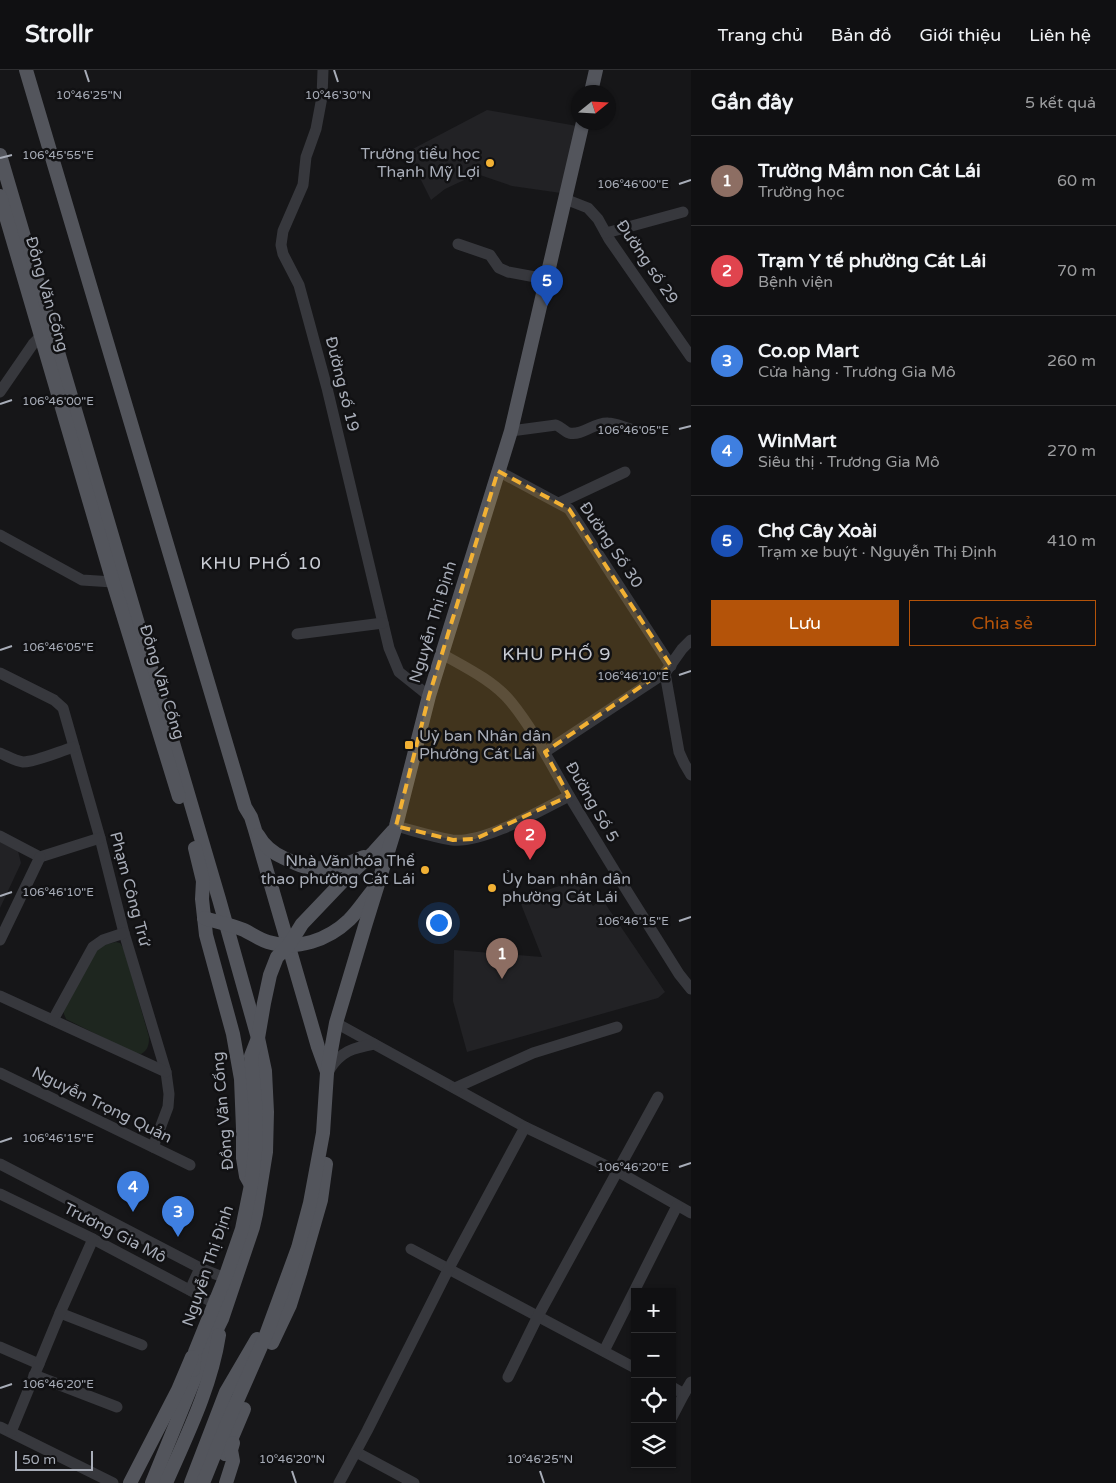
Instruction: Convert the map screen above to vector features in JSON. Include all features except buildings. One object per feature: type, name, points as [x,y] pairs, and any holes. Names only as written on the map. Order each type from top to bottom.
[{"type":"main road","points":[[26,70],[129,403]]},
{"type":"main road","points":[[33,70],[245,808],[263,843],[277,854],[306,867],[324,868],[339,866],[374,852]]},
{"type":"main road","points":[[593,85],[596,70]]},
{"type":"main road","name":"Nguyễn Thị Định","points":[[204,1483],[290,1305],[308,1248],[321,1200],[326,1164],[324,1133],[327,1073],[336,1023],[396,826],[429,696],[511,432],[581,130]]},
{"type":"main road","name":"Đồng Văn Cống","points":[[0,155],[113,582],[201,852],[219,899],[258,1038]]},
{"type":"main road","name":"Đồng Văn Cống","points":[[0,196],[46,331],[201,852],[202,899],[206,935],[235,1043],[241,1079],[243,1158],[246,1176],[256,1186]]},
{"type":"main road","points":[[252,824],[327,1073]]},
{"type":"main road","name":"Nguyễn Thị Định","points":[[152,1483],[202,1360],[230,1280],[253,1227],[256,1186],[256,1112],[251,1056],[258,1038],[270,975],[276,957],[289,945],[302,924],[374,852],[396,826]]},
{"type":"main road","points":[[203,881],[211,907],[226,924]]},
{"type":"main road","points":[[204,918],[245,931],[270,943],[304,944],[320,940],[338,929],[350,919],[378,884]]},
{"type":"main road","points":[[219,899],[230,915],[245,931]]},
{"type":"main road","name":"Nguyễn Thị Định","points":[[213,1483],[231,1427],[283,1293],[298,1248],[310,1203],[324,1133]]},
{"type":"main road","name":"Nguyễn Thị Định","points":[[190,1483],[226,1392],[283,1293]]},
{"type":"main road","name":"Nguyễn Thị Định","points":[[145,1483],[192,1372],[195,1352],[202,1337],[220,1310]]},
{"type":"main road","name":"Nguyễn Thị Định","points":[[166,1483],[209,1380],[217,1350],[220,1310]]},
{"type":"main road","points":[[130,1483],[178,1390],[195,1352]]},
{"type":"main road","points":[[190,1390],[192,1372]]},
{"type":"main road","points":[[226,1483],[233,1461],[231,1427]]},
{"type":"street","name":"Đường số 19","points":[[323,70],[322,97],[316,128],[306,157],[302,184],[283,231],[281,245],[283,254],[299,284],[330,398],[389,648],[400,672],[429,696]]},
{"type":"street","name":"Đường số 29","points":[[564,199],[588,208],[598,219],[609,239],[691,357]]},
{"type":"street","points":[[606,232],[683,212]]},
{"type":"street","points":[[458,244],[490,255],[499,268],[508,272],[546,279]]},
{"type":"street","points":[[0,392],[32,344],[46,331]]},
{"type":"street","points":[[511,432],[556,425],[567,432],[573,433],[607,422],[630,429]]},
{"type":"street","name":"Đường Số 30","points":[[498,471],[570,509],[668,669]]},
{"type":"street","points":[[559,504],[625,472]]},
{"type":"street","points":[[0,535],[82,580],[113,582]]},
{"type":"street","points":[[297,634],[383,623]]},
{"type":"street","points":[[545,752],[668,669],[691,640]]},
{"type":"street","name":"Đường Số 5","points":[[442,654],[485,680],[510,700],[545,752],[613,870],[685,972],[691,989]]},
{"type":"street","points":[[668,669],[679,752],[687,761],[691,775]]},
{"type":"street","name":"Phạm Công Trứ","points":[[0,673],[54,700],[63,708],[100,838],[124,933],[166,1072],[169,1094],[168,1107],[154,1147]]},
{"type":"street","points":[[0,753],[13,760],[23,762],[74,747]]},
{"type":"street","points":[[396,826],[453,840],[475,839],[514,824],[569,796]]},
{"type":"street","points":[[0,836],[40,857],[100,838]]},
{"type":"street","points":[[0,940],[40,857]]},
{"type":"street","points":[[53,1020],[93,947],[102,940],[124,933]]},
{"type":"street","points":[[0,996],[166,1072]]},
{"type":"street","points":[[336,1023],[524,1127],[617,1171],[691,1213]]},
{"type":"street","points":[[455,1088],[533,1053],[617,1027]]},
{"type":"street","points":[[327,1073],[341,1054],[356,1047],[374,1044]]},
{"type":"street","name":"Nguyễn Trọng Quản","points":[[0,1074],[190,1165]]},
{"type":"street","points":[[508,1377],[538,1316],[658,1097]]},
{"type":"street","points":[[339,1483],[524,1127]]},
{"type":"street","name":"Trương Gia Mô","points":[[0,1164],[200,1268],[230,1280]]},
{"type":"street","name":"Trương Gia Mô","points":[[0,1194],[93,1239],[190,1290],[220,1310]]},
{"type":"street","points":[[604,1351],[677,1206]]},
{"type":"street","points":[[93,1239],[34,1375],[5,1430],[113,1483]]},
{"type":"street","points":[[411,1249],[631,1366]]},
{"type":"street","points":[[190,1290],[200,1268]]},
{"type":"street","points":[[60,1313],[142,1345]]},
{"type":"street","points":[[0,1347],[39,1364]]},
{"type":"street","points":[[34,1375],[117,1407]]},
{"type":"street","points":[[676,1409],[691,1382]]},
{"type":"street","points":[[676,1390],[684,1394]]},
{"type":"street","points":[[356,1452],[414,1483]]},
{"type":"highlighted area","points":[[498,471],[569,509],[671,666],[545,752],[569,796],[475,839],[453,840],[396,826],[429,696]]},
{"type":"shaded area","name":"Trường tiểu học Thạnh Mỹ Lợi","points":[[487,110],[571,125],[571,130],[576,130],[561,193],[512,186],[477,174],[445,189],[431,200],[407,152]]},
{"type":"shaded area","points":[[0,842],[18,851],[21,863],[0,908]]},
{"type":"shaded area","points":[[575,881],[593,906],[602,899],[665,992],[658,998],[467,1052],[453,1001],[454,950],[542,957],[519,899]]},
{"type":"shaded area","points":[[116,942],[120,943],[124,949],[149,1037],[148,1047],[141,1054],[134,1053],[66,1019],[62,1009],[92,948]]},
{"type":"place","name":"Trường tiểu học Thạnh Mỹ Lợi","points":[[490,163]]},
{"type":"place","name":"Chợ Cây Xoài","points":[[547,306]]},
{"type":"place","name":"Uỷ ban Nhân dân Phường Cát Lái","points":[[409,745]]},
{"type":"place","name":"Trạm Y tế phường Cát Lái","points":[[530,860]]},
{"type":"place","name":"Nhà Văn hóa Thể thao phường Cát Lái","points":[[425,870]]},
{"type":"place","name":"Ủy ban nhân dân phường Cát Lái","points":[[492,888]]},
{"type":"place","name":"Trường Mầm non Cát Lái","points":[[502,979]]},
{"type":"place","name":"WinMart","points":[[133,1212]]},
{"type":"place","name":"Co.op Mart","points":[[178,1237]]},
{"type":"district","name":"KHU PHỐ 10","points":[[261,563]]},
{"type":"district","name":"KHU PHỐ 9","points":[[557,654]]}]
